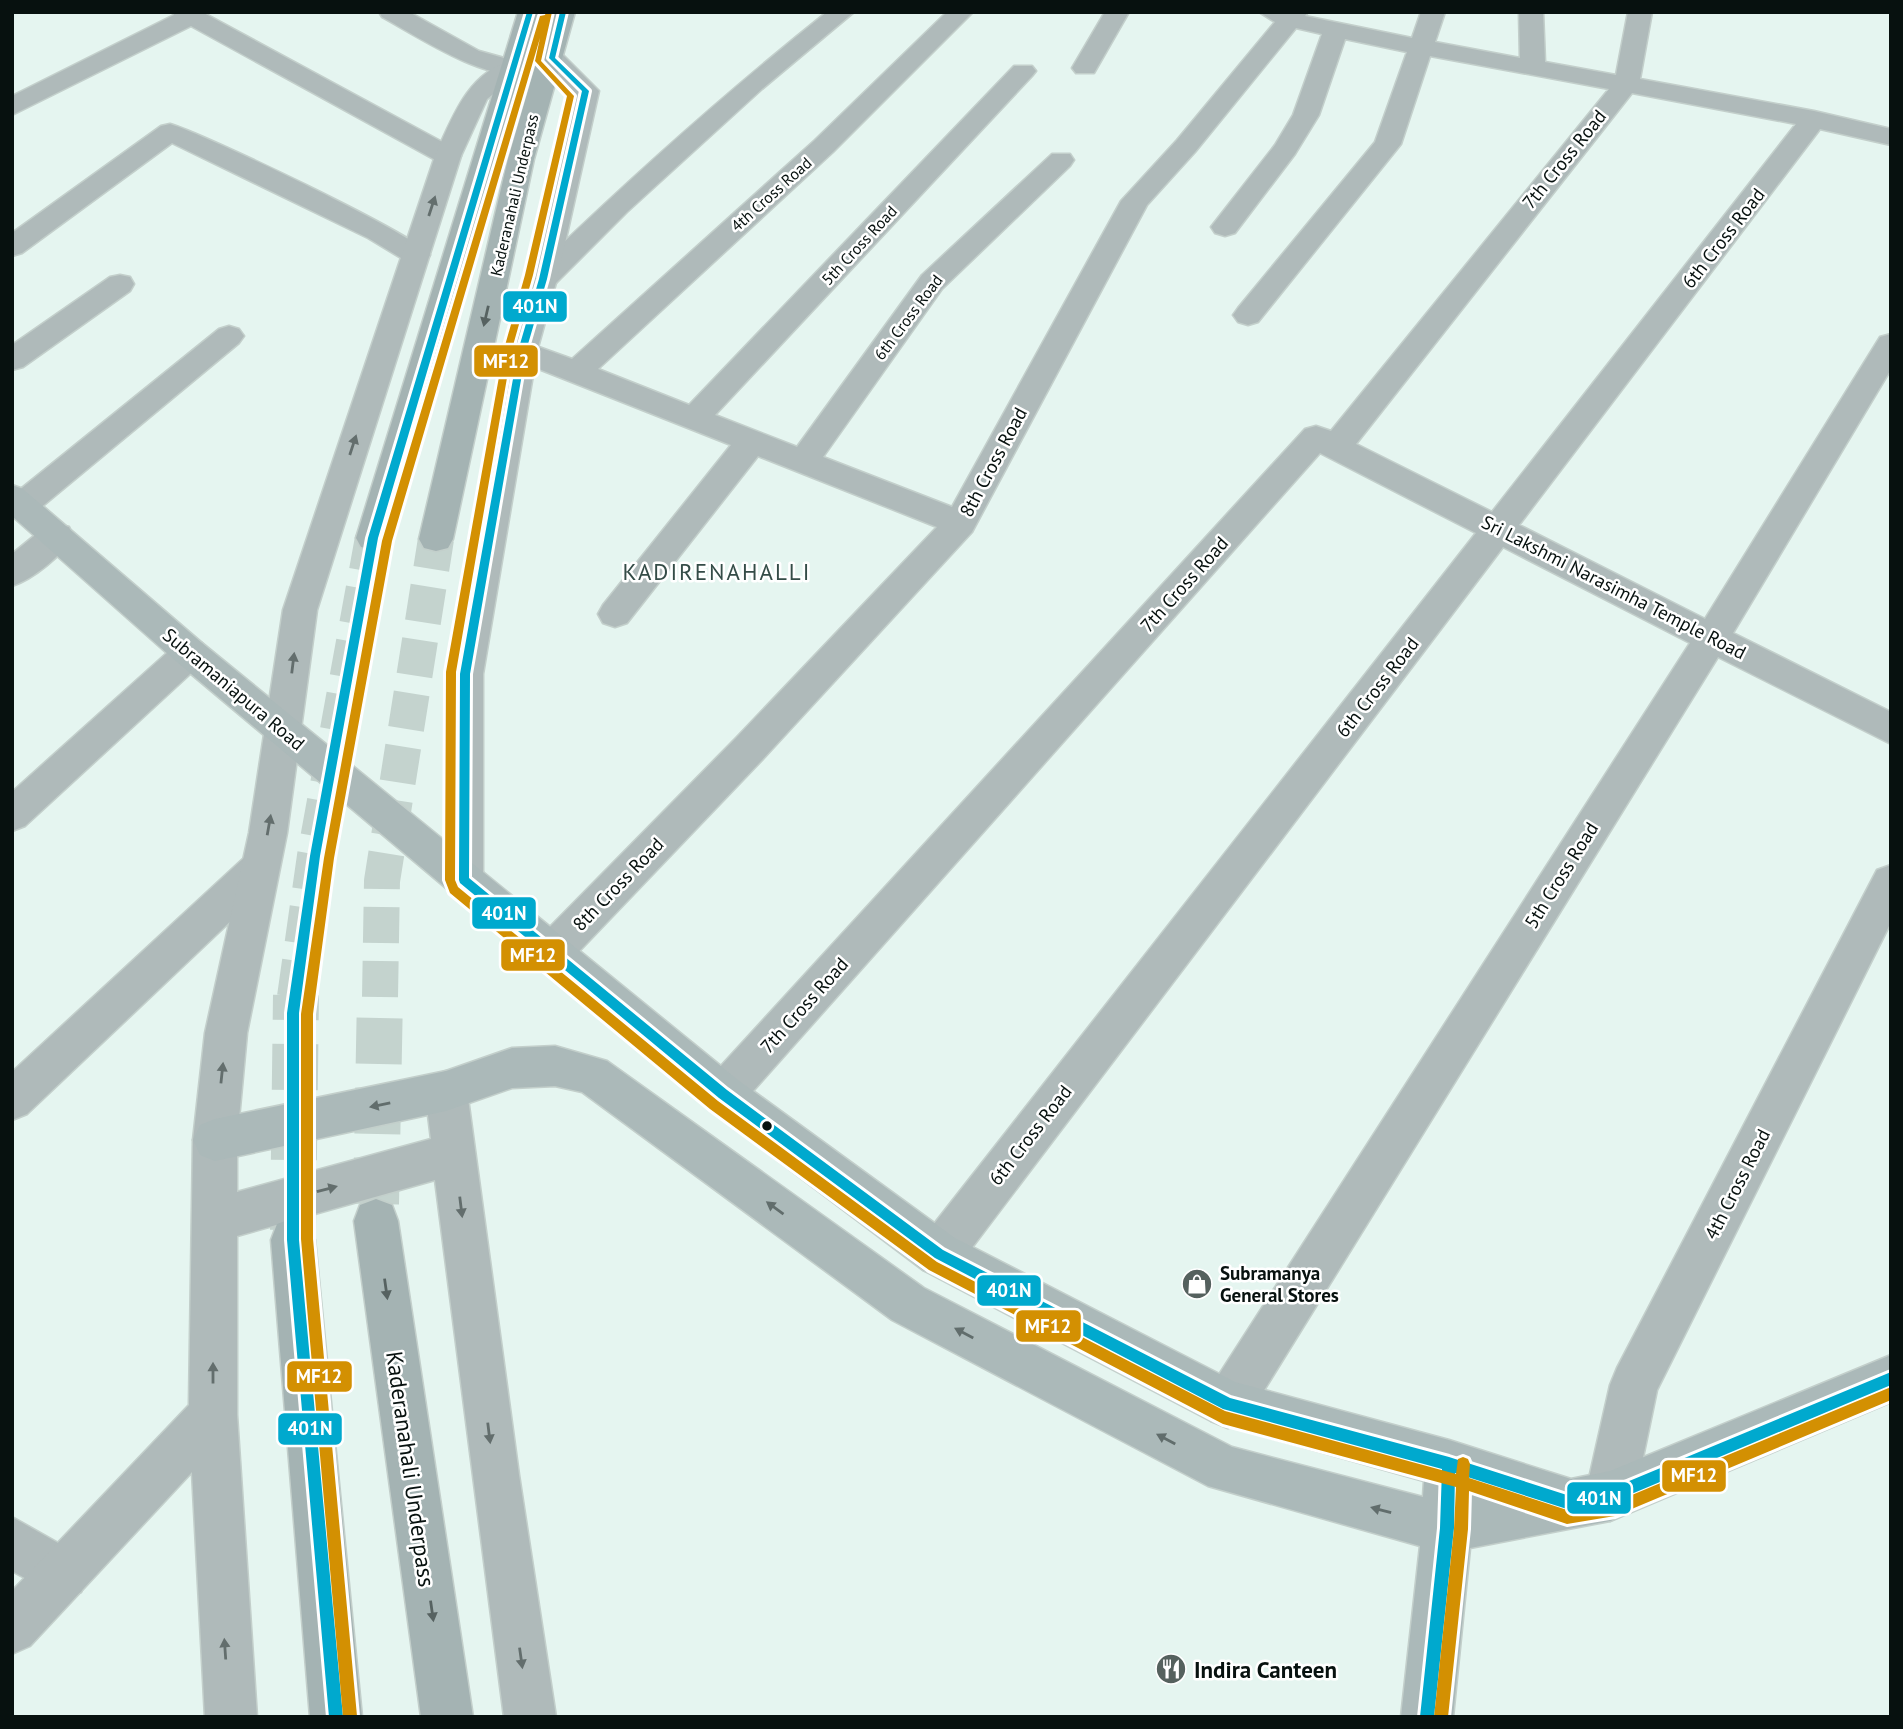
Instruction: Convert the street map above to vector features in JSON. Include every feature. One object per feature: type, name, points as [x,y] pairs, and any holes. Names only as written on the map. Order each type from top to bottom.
[{"type":"highway","name":"Kaderanahali Underpass","points":[[373,538],[530,12]]},
{"type":"highway","name":"Kaderanahali Underpass","points":[[436,539],[521,159],[563,12]]},
{"type":"highway","name":"Kaderanahali Underpass","points":[[376,1221],[447,1717]]},
{"type":"highway","points":[[293,1240],[336,1717]]},
{"type":"main road","name":"Subramaniapura Road","points":[[17,501],[190,653],[723,1094],[939,1254],[1227,1404],[1590,1499]]},
{"type":"main road","points":[[215,1140],[446,1091],[512,1068],[555,1066],[592,1075],[920,1310],[1225,1469],[1447,1528],[1590,1499],[1891,1378]]},
{"type":"main road","points":[[1427,1717],[1447,1528],[1449,1464]]},
{"type":"street","points":[[391,12],[470,56],[513,68]]},
{"type":"street","points":[[543,279],[617,206],[714,119],[842,12]]},
{"type":"street","name":"4th Cross Road","points":[[576,372],[824,145],[961,12]]},
{"type":"street","points":[[1085,68],[1117,12]]},
{"type":"street","points":[[1248,314],[1388,144],[1433,12]]},
{"type":"street","points":[[1531,12],[1531,31],[1536,44],[1532,69]]},
{"type":"street","points":[[1627,83],[1640,12]]},
{"type":"street","points":[[12,107],[188,14],[448,156]]},
{"type":"street","points":[[1286,15],[1336,30],[1419,49],[1627,83],[1814,119],[1891,137]]},
{"type":"street","name":"8th Cross Road","points":[[552,952],[749,749],[960,523],[1135,201],[1186,146],[1286,15]]},
{"type":"street","points":[[1225,227],[1306,115],[1336,30]]},
{"type":"street","points":[[464,880],[465,674],[522,351],[543,279],[586,91],[552,58]]},
{"type":"street","points":[[231,1717],[213,1415],[215,1140],[226,1033],[260,868],[284,731],[300,610],[448,156],[476,94],[513,68]]},
{"type":"street","name":"5th Cross Road","points":[[695,418],[1023,71]]},
{"type":"street","name":"7th Cross Road","points":[[723,1094],[1316,437],[1336,447],[1485,257],[1627,83]]},
{"type":"street","name":"6th Cross Road","points":[[939,1254],[1814,119]]},
{"type":"street","points":[[12,247],[170,132],[378,232],[416,255]]},
{"type":"street","name":"6th Cross Road","points":[[803,461],[932,282],[1061,160]]},
{"type":"street","points":[[12,360],[120,284]]},
{"type":"street","points":[[17,501],[229,336]]},
{"type":"street","name":"5th Cross Road","points":[[1227,1404],[1712,637],[1891,344]]},
{"type":"street","points":[[522,351],[960,523]]},
{"type":"street","points":[[615,614],[752,441]]},
{"type":"street","name":"Sri Lakshmi Narasimha Temple Road","points":[[1336,447],[1891,729]]},
{"type":"street","points":[[12,573],[57,536]]},
{"type":"street","points":[[12,815],[190,653]]},
{"type":"street","points":[[12,1100],[260,868]]},
{"type":"street","name":"4th Cross Road","points":[[1590,1499],[1634,1385],[1891,882]]},
{"type":"street","points":[[446,1091],[495,1475],[530,1717]]},
{"type":"street","points":[[214,1220],[454,1154]]},
{"type":"street","points":[[12,1628],[213,1415]]},
{"type":"street","points":[[12,1542],[63,1574]]},
{"type":"tunnel","points":[[295,997],[315,856],[373,538]]},
{"type":"tunnel","points":[[380,997],[382,881],[436,539]]},
{"type":"tunnel","points":[[293,1230],[296,995]]},
{"type":"tunnel","points":[[376,1204],[380,995]]},
{"type":"transit line","name":"401N","points":[[336,1717],[293,1240],[293,1013],[315,856],[373,538],[530,12]]},
{"type":"transit line","name":"MF12","points":[[549,12],[538,61],[571,96],[529,275],[508,349],[451,672],[450,880],[454,890],[714,1105],[933,1266],[1223,1417],[1445,1477],[1567,1517],[1615,1509],[1891,1393]]},
{"type":"transit line","name":"401N","points":[[563,12],[552,58],[586,91],[543,279],[522,351],[465,674],[464,880],[723,1094],[939,1254],[1228,1404],[1449,1464],[1570,1503],[1610,1496],[1891,1378]]},
{"type":"transit line","name":"MF12","points":[[350,1716],[307,1239],[307,1014],[329,858],[387,541],[543,16]]},
{"type":"transit line","name":"401N","points":[[1427,1717],[1447,1528],[1449,1464]]},
{"type":"transit line","name":"MF12","points":[[1441,1717],[1461,1529],[1463,1464]]},
{"type":"place","name":"Subramanya General Stores","points":[[1197,1284]]},
{"type":"place","name":"Indira Canteen","points":[[1171,1669]]},
{"type":"district","name":"KADIRENAHALLI","points":[[717,571]]}]
